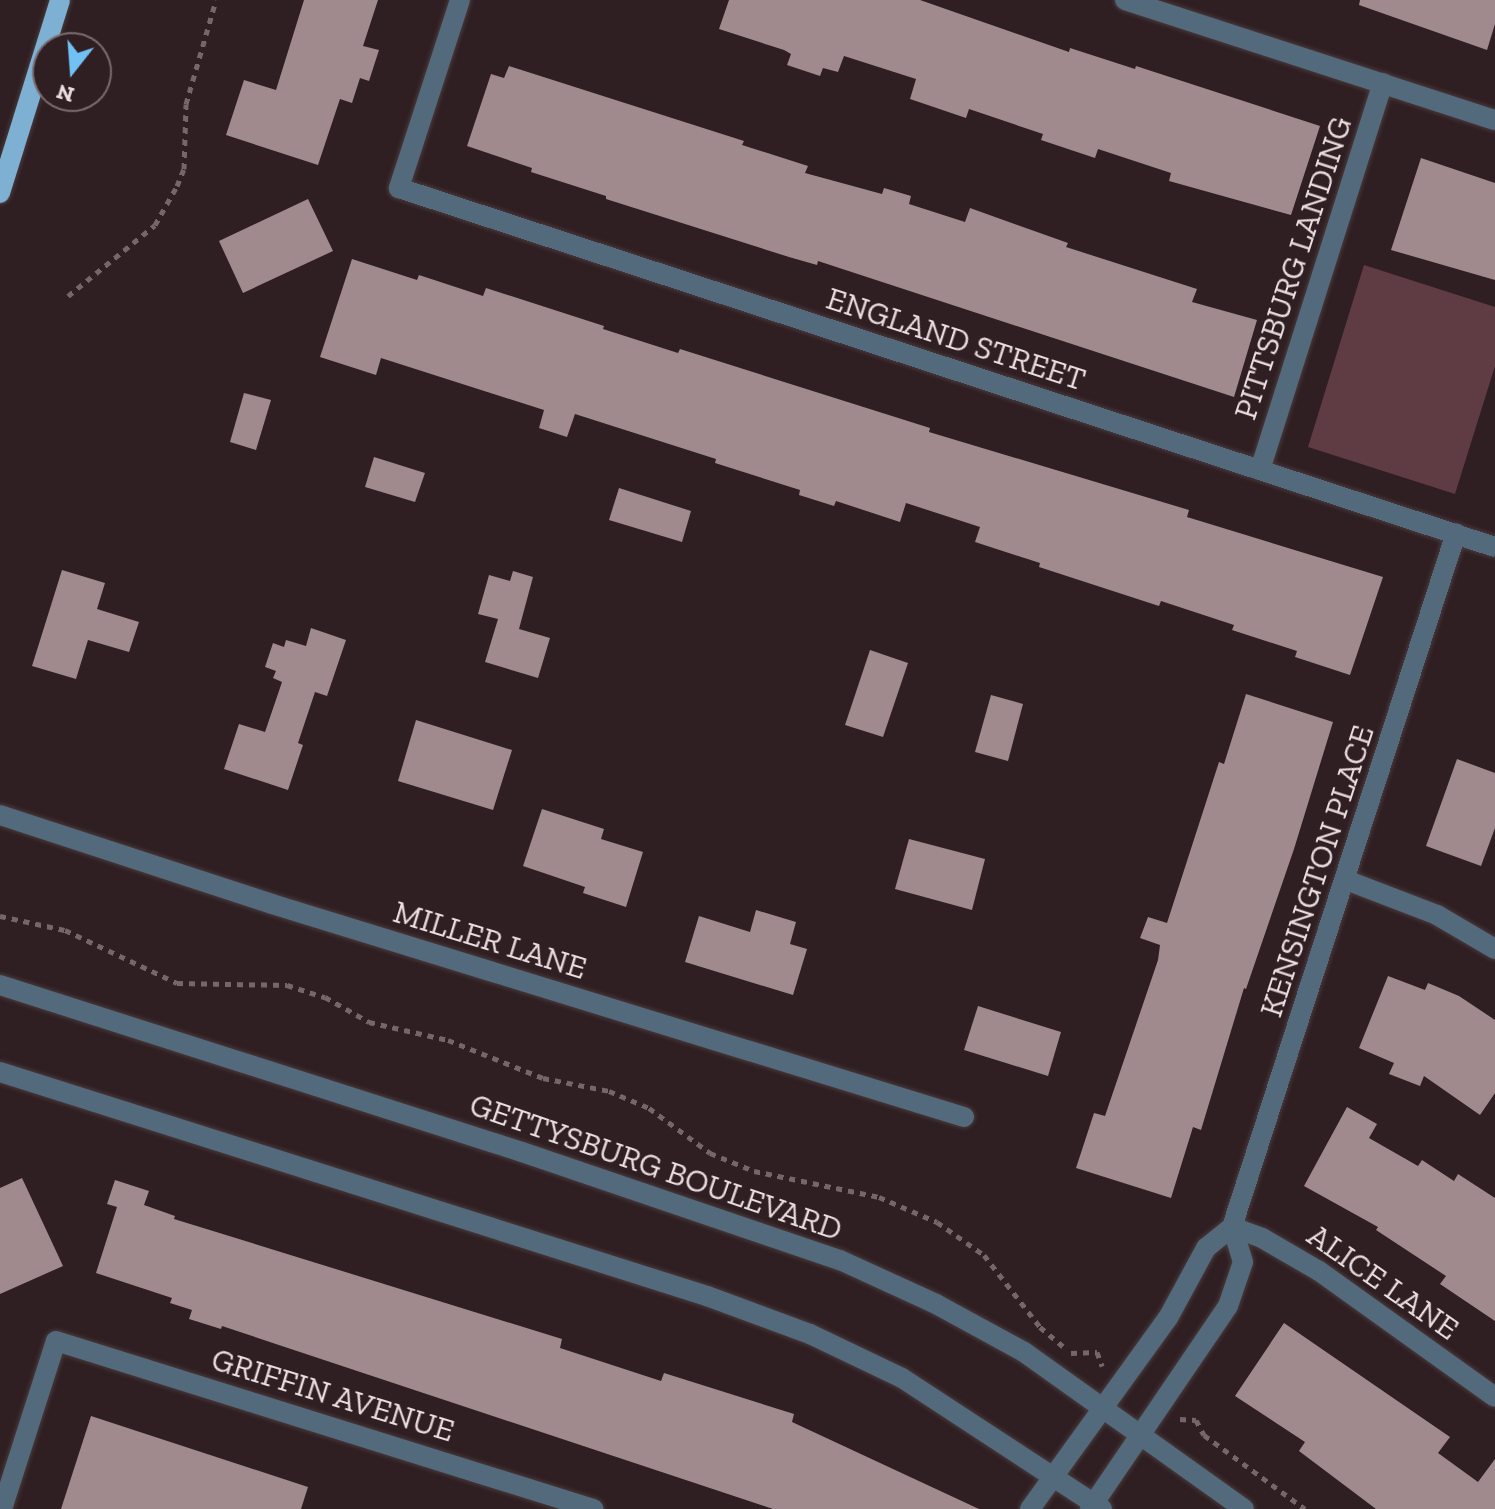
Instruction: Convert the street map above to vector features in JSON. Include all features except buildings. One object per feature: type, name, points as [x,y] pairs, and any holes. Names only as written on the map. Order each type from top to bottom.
[{"type":"main road","points":[[0,193],[60,0]]},
{"type":"street","name":"ENGLAND STREET","points":[[460,0],[399,188],[1495,547]]},
{"type":"street","points":[[1125,0],[1495,120]]},
{"type":"street","name":"PITTSBURG LANDING","points":[[1260,470],[1383,83]]},
{"type":"street","name":"KENSINGTON PLACE","points":[[1030,1509],[1168,1318],[1206,1248],[1232,1227],[1456,533]]},
{"type":"street","name":"MILLER LANE","points":[[0,815],[272,904],[964,1117]]},
{"type":"street","points":[[1346,880],[1437,915],[1495,949]]},
{"type":"street","name":"GETTYSBURG BOULEVARD","points":[[0,985],[522,1152],[826,1255],[980,1327],[1024,1352],[1244,1509]]},
{"type":"street","points":[[0,1072],[707,1296],[810,1334],[902,1378],[1054,1475],[1095,1507],[1228,1306],[1243,1262],[1232,1227]]},
{"type":"street","name":"ALICE LANE","points":[[1232,1227],[1262,1238],[1319,1271],[1495,1397]]},
{"type":"street","name":"GRIFFIN AVENUE","points":[[2,1509],[56,1341],[593,1509]]},
{"type":"path","points":[[68,296],[155,225],[177,186],[184,169],[186,104],[216,0]]},
{"type":"path","points":[[0,916],[65,930],[177,983],[287,985],[325,997],[369,1022],[448,1040],[489,1059],[543,1078],[609,1091],[649,1108],[710,1153],[754,1171],[879,1197],[937,1222],[984,1255],[1040,1327],[1071,1353],[1097,1352],[1102,1366],[1122,1380]]},
{"type":"path","points":[[1160,1407],[1184,1422],[1196,1420],[1204,1435],[1305,1509]]},
{"type":"shaded area","points":[[1364,265],[1495,307],[1495,366],[1455,494],[1308,447]]}]
